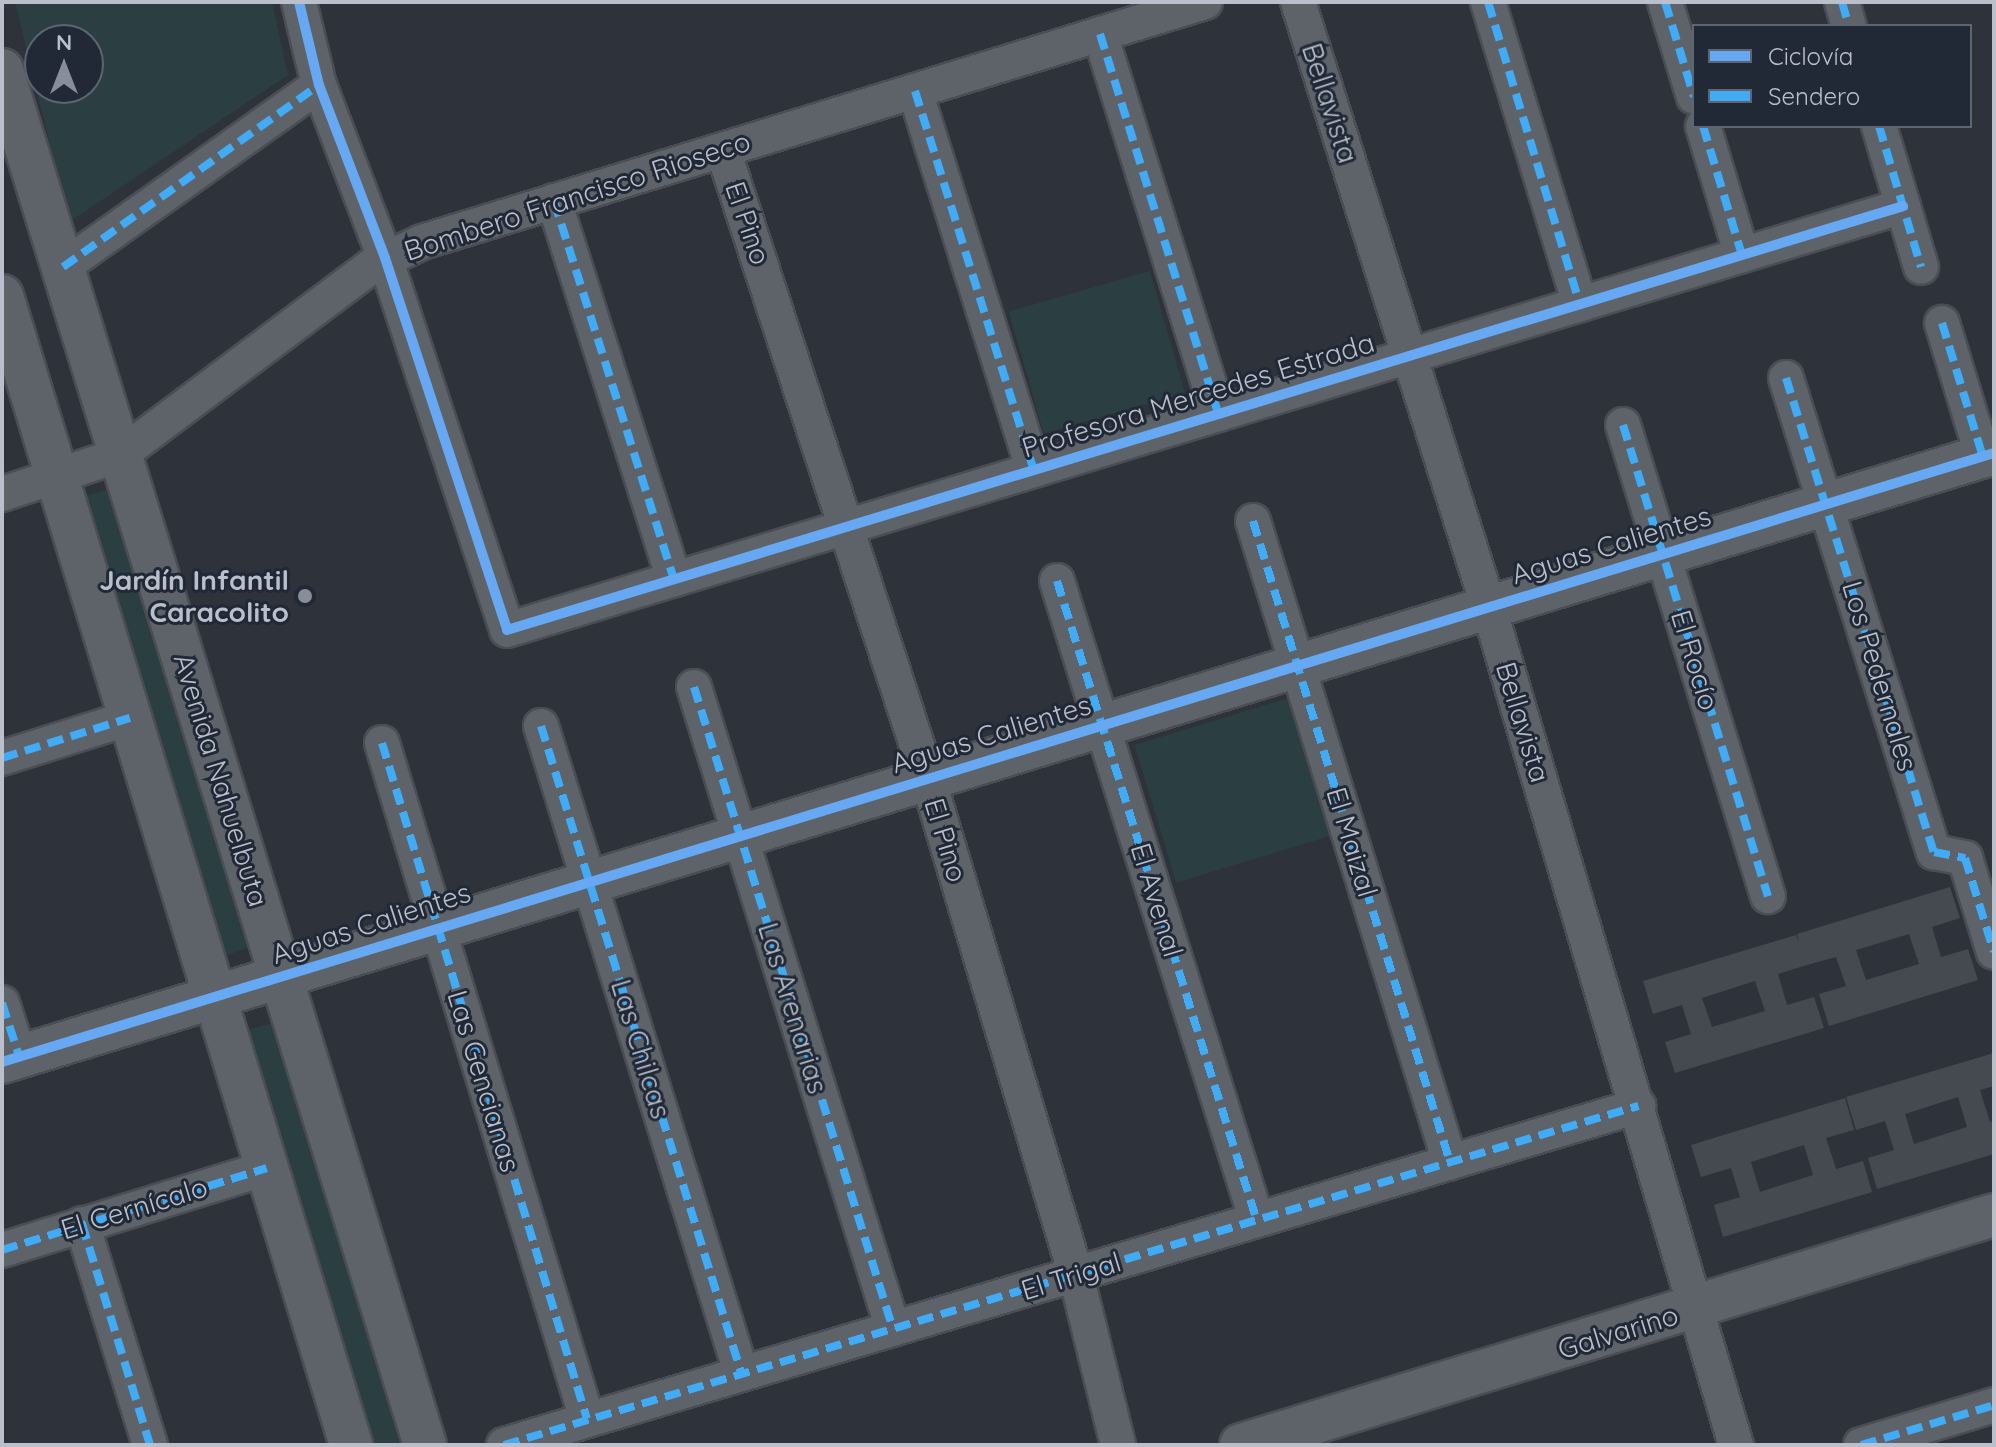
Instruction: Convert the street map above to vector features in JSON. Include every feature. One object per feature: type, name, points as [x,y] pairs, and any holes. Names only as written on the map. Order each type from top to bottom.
[{"type":"street","points":[[299,2],[319,85],[385,258]]},
{"type":"street","name":"Bombero Francisco Rioseco","points":[[2,494],[120,455],[385,258],[422,242],[1205,2]]},
{"type":"street","name":"Bellavista","points":[[1298,2],[1489,608],[1638,1106],[1693,1309],[1736,1445]]},
{"type":"street","points":[[1488,2],[1580,304]]},
{"type":"street","points":[[1665,2],[1692,90]]},
{"type":"street","points":[[1842,2],[1848,24]]},
{"type":"street","points":[[1100,34],[1218,414]]},
{"type":"street","name":"Avenida Nahuelbuta","points":[[2,70],[425,1445]]},
{"type":"street","points":[[63,267],[319,85]]},
{"type":"street","points":[[915,91],[1034,470]]},
{"type":"street","points":[[1704,128],[1742,255]]},
{"type":"street","points":[[1880,128],[1921,267]]},
{"type":"street","name":"El Pino","points":[[723,150],[849,526],[928,779],[1076,1275],[1118,1445]]},
{"type":"street","points":[[554,201],[674,579]]},
{"type":"street","name":"Profesora Mercedes Estrada","points":[[385,258],[507,630],[1903,206]]},
{"type":"street","points":[[2,296],[351,1445]]},
{"type":"street","points":[[1942,323],[1989,455]]},
{"type":"street","name":"Los Pedernales","points":[[1786,378],[1934,852],[1965,858],[1994,952]]},
{"type":"street","name":"El Rocío","points":[[1623,425],[1768,896]]},
{"type":"street","name":"Aguas Calientes","points":[[10,1059],[1989,455]]},
{"type":"street","name":"El Maizal","points":[[1253,521],[1450,1162]]},
{"type":"street","name":"El Avenal","points":[[1057,581],[1256,1218]]},
{"type":"street","name":"Las Arenarias","points":[[694,687],[893,1329]]},
{"type":"street","points":[[2,758],[130,718]]},
{"type":"street","name":"Las Chilcas","points":[[541,726],[741,1372]]},
{"type":"street","name":"Las Gencianas","points":[[382,743],[587,1419]]},
{"type":"street","points":[[2,1003],[10,1059]]},
{"type":"street","name":"El Trigal","points":[[504,1445],[1638,1106]]},
{"type":"street","name":"El Cernícalo","points":[[2,1250],[267,1168]]},
{"type":"street","name":"Galvarino","points":[[1241,1445],[1994,1215]]},
{"type":"street","points":[[82,1224],[150,1445]]},
{"type":"street","points":[[1861,1445],[1912,1437],[1994,1405]]},
{"type":"green space","points":[[15,2],[272,2],[288,75],[69,222],[40,104],[104,104],[104,24],[24,24],[24,39]]},
{"type":"green space","points":[[1150,271],[1185,393],[1044,434],[1009,312]]},
{"type":"green space","points":[[107,490],[249,947],[223,957],[85,496]]},
{"type":"green space","points":[[1295,696],[1337,834],[1176,883],[1134,745]]},
{"type":"green space","points":[[275,1023],[400,1445],[374,1445],[246,1030]]},
{"type":"building","points":[[1950,887],[1960,918],[1932,927],[1941,957],[1968,949],[1978,980],[1829,1026],[1819,994],[1846,986],[1836,957],[1807,965],[1778,974],[1787,1005],[1814,997],[1824,1028],[1675,1073],[1665,1042],[1691,1034],[1682,1005],[1653,1014],[1643,981],[1796,935],[1799,943],[1797,934]],"holes":[[[1909,934],[1919,964],[1866,980],[1856,950]],[[1755,981],[1765,1011],[1712,1027],[1702,998]]]},
{"type":"building","points":[[1994,1053],[1994,1086],[1980,1090],[1990,1122],[1994,1120],[1994,1154],[1877,1189],[1868,1158],[1894,1150],[1885,1121],[1856,1130],[1846,1097]],"holes":[[[1958,1097],[1967,1127],[1914,1144],[1905,1114]]]},
{"type":"building","points":[[1845,1098],[1854,1130],[1826,1138],[1836,1169],[1863,1161],[1872,1192],[1723,1237],[1714,1205],[1740,1197],[1731,1168],[1701,1177],[1691,1145]],"holes":[[[1804,1145],[1813,1175],[1760,1192],[1751,1162]]]},
{"type":"marked path","points":[[1488,2],[1580,304]]},
{"type":"marked path","points":[[1665,2],[1692,90]]},
{"type":"marked path","points":[[1842,2],[1848,24]]},
{"type":"marked path","points":[[1100,34],[1218,414]]},
{"type":"marked path","points":[[63,267],[319,85]]},
{"type":"marked path","points":[[915,91],[1034,470]]},
{"type":"marked path","points":[[1704,128],[1742,255]]},
{"type":"marked path","points":[[1880,128],[1921,267]]},
{"type":"marked path","points":[[554,201],[674,579]]},
{"type":"marked path","points":[[1942,323],[1983,457]]},
{"type":"marked path","points":[[1786,378],[1934,852],[1965,858],[1994,952]]},
{"type":"marked path","points":[[1623,425],[1768,896]]},
{"type":"marked path","points":[[1253,521],[1450,1162]]},
{"type":"marked path","points":[[1057,581],[1256,1218]]},
{"type":"marked path","points":[[694,687],[893,1329]]},
{"type":"marked path","points":[[2,758],[130,718]]},
{"type":"marked path","points":[[541,726],[741,1372]]},
{"type":"marked path","points":[[382,743],[587,1419]]},
{"type":"marked path","points":[[2,1003],[19,1056]]},
{"type":"marked path","points":[[504,1445],[1638,1106]]},
{"type":"marked path","points":[[2,1250],[267,1168]]},
{"type":"marked path","points":[[82,1224],[150,1445]]},
{"type":"marked path","points":[[1861,1445],[1994,1405]]},
{"type":"cycle path","points":[[299,2],[319,85],[385,258],[507,630],[1903,206]]},
{"type":"cycle path","points":[[2,1062],[1994,453]]},
{"type":"place","name":"Jardín Infantil Caracolito","points":[[305,596]]}]
